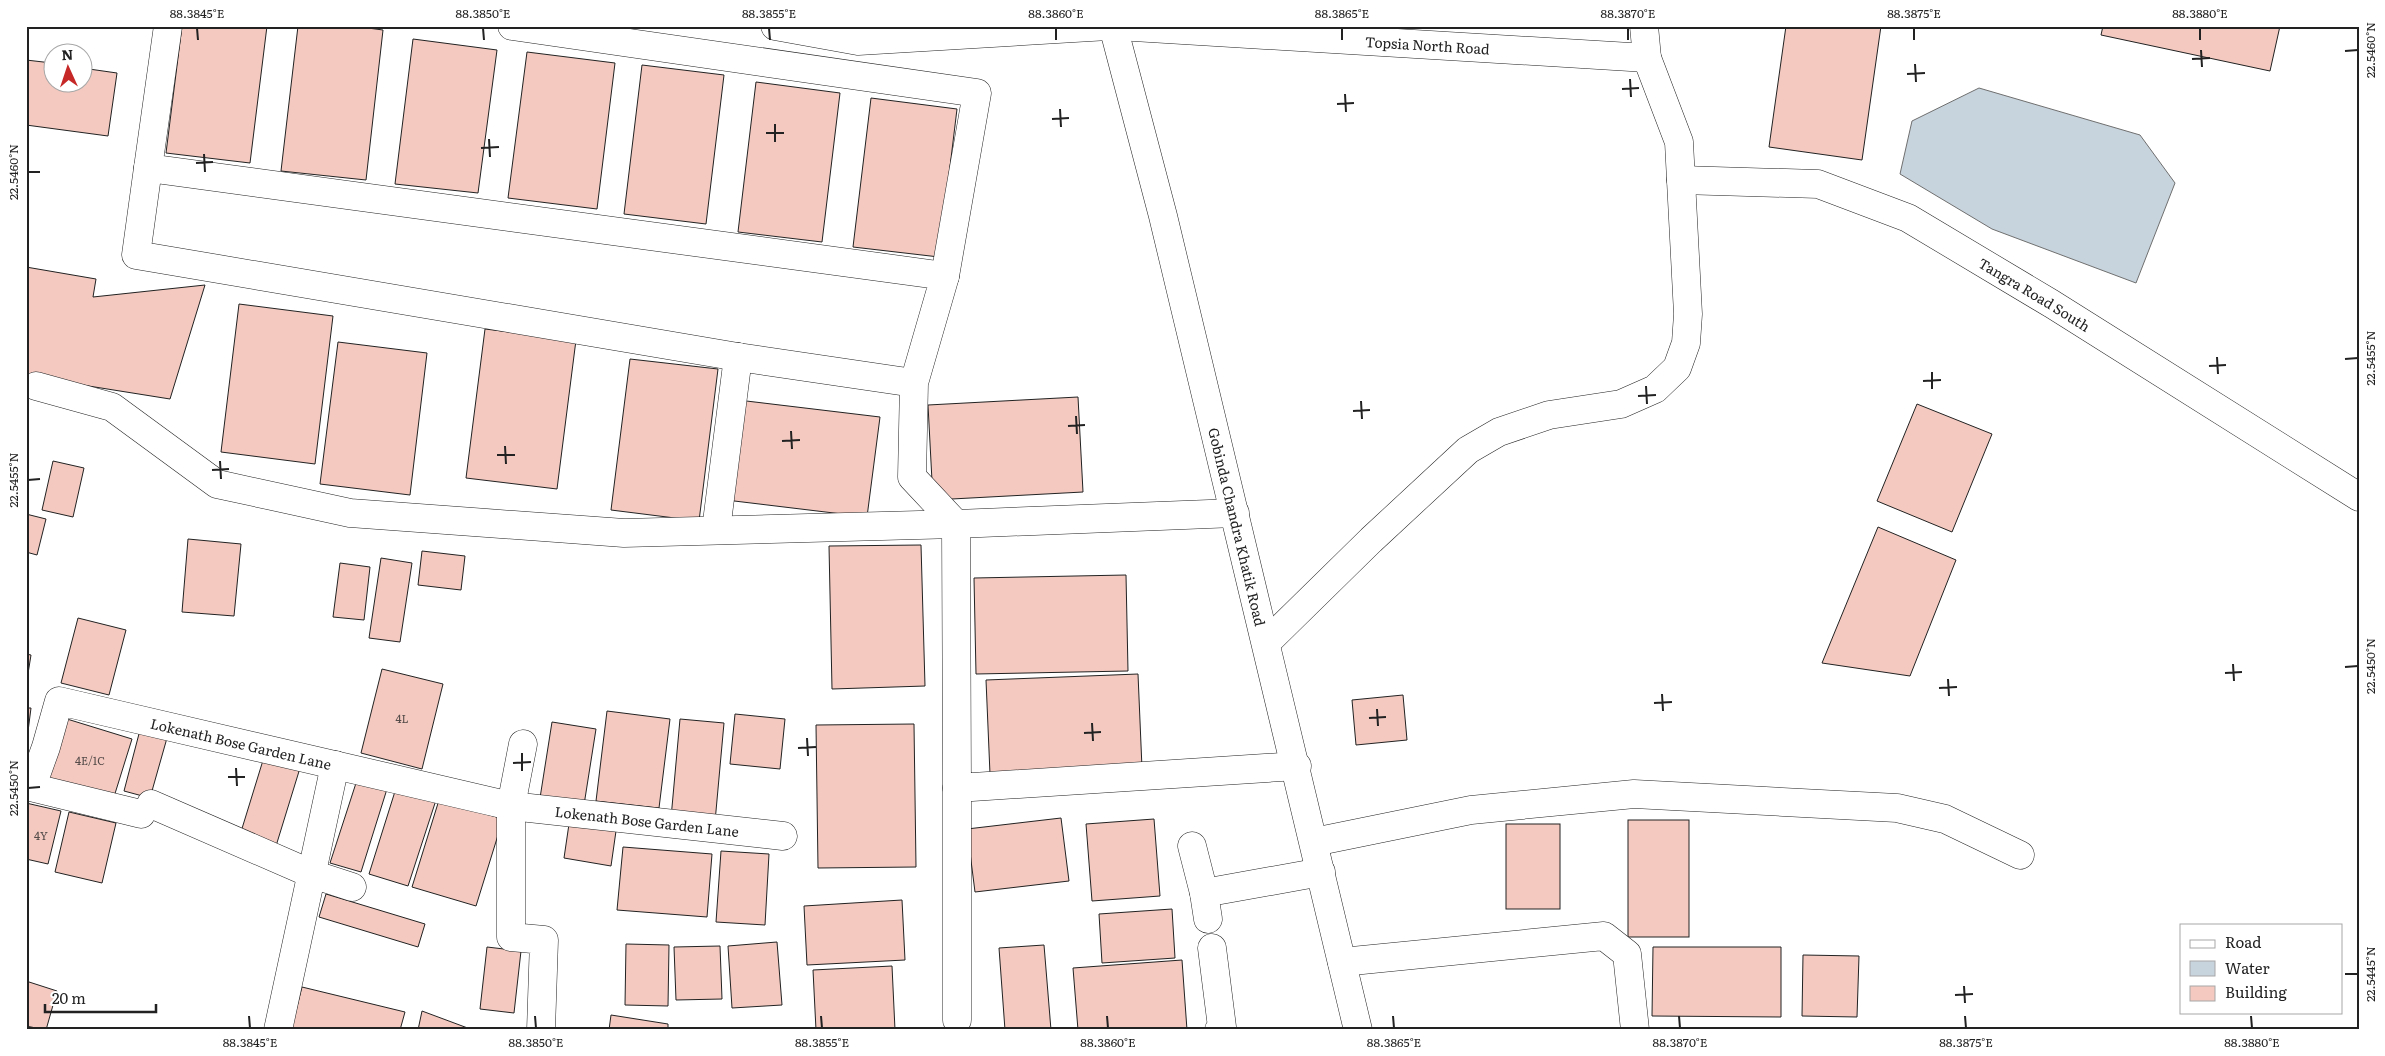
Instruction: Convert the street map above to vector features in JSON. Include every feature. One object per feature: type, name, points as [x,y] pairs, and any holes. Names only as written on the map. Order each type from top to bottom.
[{"type":"street","points":[[168,26],[136,255],[738,357],[914,383]]},
{"type":"street","points":[[774,26],[858,41],[1108,26]]},
{"type":"street","name":"Gobinda Chandra Khatik Road","points":[[1113,26],[1163,216],[1267,642],[1358,1030]]},
{"type":"street","name":"Topsia North Road","points":[[1117,26],[1647,58]]},
{"type":"street","points":[[1267,642],[1371,540],[1468,450],[1499,432],[1550,415],[1621,404],[1655,389],[1677,368],[1686,343],[1688,314],[1679,142],[1647,58],[1644,26]]},
{"type":"street","points":[[527,27],[977,94],[945,276],[914,383],[912,478],[956,524],[957,1020]]},
{"type":"street","points":[[148,168],[945,276]]},
{"type":"street","name":"Tangra Road South","points":[[1681,180],[1818,184],[1908,218],[2052,304],[2359,497]]},
{"type":"street","points":[[716,530],[738,357]]},
{"type":"street","points":[[36,386],[112,407],[217,484],[350,513],[624,532],[956,524],[1235,513]]},
{"type":"street","name":"Lokenath Bose Garden Lane","points":[[352,887],[312,874],[146,809],[29,786],[59,701],[510,806],[783,836]]},
{"type":"street","points":[[523,744],[510,806],[510,937],[544,940],[541,1030]]},
{"type":"street","points":[[278,1030],[335,765]]},
{"type":"street","points":[[957,788],[1297,766]]},
{"type":"street","points":[[1314,842],[1471,810],[1634,794],[1897,808],[1945,819],[2020,855]]},
{"type":"street","points":[[1192,846],[1206,906],[1321,872]]},
{"type":"street","points":[[1342,962],[1604,936],[1628,954],[1636,1030]]},
{"type":"street","points":[[1212,948],[1222,1026],[1218,1030]]},
{"type":"water","points":[[1979,88],[2140,135],[2175,183],[2136,283],[1992,229],[1900,174],[1912,121]]},
{"type":"building","points":[[182,26],[267,26],[250,163],[166,153]]},
{"type":"building","points":[[298,26],[353,26],[383,30],[366,180],[281,171]]},
{"type":"building","points":[[1786,26],[1881,26],[1862,160],[1769,147]]},
{"type":"building","points":[[2103,26],[2280,26],[2270,71],[2101,35]]},
{"type":"building","points":[[413,39],[497,50],[478,193],[395,184]]},
{"type":"building","points":[[527,52],[615,63],[597,209],[508,198]]},
{"type":"building","points":[[26,60],[42,62],[42,92],[92,92],[92,69],[117,73],[108,136],[26,125]]},
{"type":"building","points":[[642,65],[724,75],[706,224],[624,214]]},
{"type":"building","points":[[756,82],[840,93],[822,242],[738,232]]},
{"type":"building","points":[[871,98],[957,109],[939,257],[853,247]]},
{"type":"building","points":[[26,267],[96,279],[93,297],[205,285],[170,399],[26,376]]},
{"type":"building","points":[[239,304],[333,316],[315,464],[221,452]]},
{"type":"building","points":[[485,329],[576,340],[557,489],[466,478]]},
{"type":"building","points":[[338,342],[427,353],[410,495],[320,484]]},
{"type":"building","points":[[630,359],[718,369],[699,521],[611,510]]},
{"type":"building","points":[[1078,397],[1083,492],[933,500],[928,405]]},
{"type":"building","points":[[738,400],[880,417],[867,517],[726,500]]},
{"type":"building","points":[[1917,404],[1992,434],[1952,532],[1877,501]]},
{"type":"building","points":[[53,461],[84,468],[73,517],[42,510]]},
{"type":"building","points":[[26,514],[46,519],[37,555],[26,552]]},
{"type":"building","points":[[1878,527],[1956,560],[1910,676],[1822,663]]},
{"type":"building","points":[[188,539],[241,544],[234,616],[182,612]]},
{"type":"building","points":[[921,545],[925,686],[832,689],[829,546]]},
{"type":"building","points":[[422,551],[465,556],[461,590],[418,585]]},
{"type":"building","points":[[381,558],[412,563],[400,642],[369,638]]},
{"type":"building","points":[[340,563],[370,567],[364,620],[333,617]]},
{"type":"building","points":[[1126,575],[1128,671],[976,674],[974,578]]},
{"type":"building","points":[[78,618],[126,630],[109,695],[61,683]]},
{"type":"building","points":[[26,654],[31,655],[26,686]]},
{"type":"building","points":[[382,669],[443,684],[422,769],[361,753]]},
{"type":"building","points":[[1138,674],[1142,768],[990,774],[986,680]]},
{"type":"building","points":[[1403,695],[1407,740],[1356,745],[1352,700]]},
{"type":"building","points":[[26,708],[31,708],[26,747]]},
{"type":"building","points":[[607,711],[670,719],[659,808],[596,801]]},
{"type":"building","points":[[735,714],[785,719],[780,769],[730,764]]},
{"type":"building","points":[[67,719],[132,739],[113,800],[48,780]]},
{"type":"building","points":[[680,719],[724,723],[715,822],[671,818]]},
{"type":"building","points":[[552,722],[596,729],[584,805],[540,798]]},
{"type":"building","points":[[914,724],[916,867],[818,868],[816,725]]},
{"type":"building","points":[[140,730],[167,738],[150,798],[124,791]]},
{"type":"building","points":[[264,757],[300,768],[276,846],[240,835]]},
{"type":"building","points":[[357,780],[387,789],[361,872],[330,863]]},
{"type":"building","points":[[397,785],[437,797],[408,886],[369,874]]},
{"type":"building","points":[[439,800],[503,819],[476,906],[412,887]]},
{"type":"building","points":[[26,803],[61,811],[48,864],[26,859]]},
{"type":"building","points":[[69,812],[116,823],[102,883],[55,872]]},
{"type":"building","points":[[1061,818],[1069,881],[975,892],[967,829]]},
{"type":"building","points":[[1154,819],[1160,896],[1092,901],[1086,824]]},
{"type":"building","points":[[1628,820],[1689,820],[1689,937],[1628,937]]},
{"type":"building","points":[[569,824],[616,831],[611,866],[564,858]]},
{"type":"building","points":[[1506,824],[1560,824],[1560,909],[1506,909]]},
{"type":"building","points":[[623,847],[712,854],[707,917],[617,910]]},
{"type":"building","points":[[721,851],[769,854],[765,925],[716,922]]},
{"type":"building","points":[[326,894],[425,924],[418,947],[319,917]]},
{"type":"building","points":[[902,900],[905,960],[807,965],[804,906]]},
{"type":"building","points":[[1172,909],[1175,958],[1102,963],[1099,914]]},
{"type":"building","points":[[777,942],[782,1005],[732,1008],[728,946]]},
{"type":"building","points":[[626,944],[669,945],[668,1006],[625,1005]]},
{"type":"building","points":[[1044,945],[1051,1030],[1005,1030],[999,948]]},
{"type":"building","points":[[720,946],[722,999],[676,1000],[674,947]]},
{"type":"building","points":[[487,947],[521,951],[514,1013],[480,1009]]},
{"type":"building","points":[[1653,947],[1781,947],[1781,1017],[1652,1016]]},
{"type":"building","points":[[1803,955],[1859,956],[1857,1017],[1802,1016]]},
{"type":"building","points":[[1182,960],[1187,1030],[1078,1030],[1073,968]]},
{"type":"building","points":[[892,966],[895,1030],[816,1030],[813,970]]},
{"type":"building","points":[[26,981],[57,991],[46,1030],[26,1026]]},
{"type":"building","points":[[302,987],[405,1012],[400,1030],[291,1030]]},
{"type":"building","points":[[422,1011],[473,1030],[418,1030]]},
{"type":"building","points":[[611,1015],[668,1024],[668,1030],[609,1030]]}]
